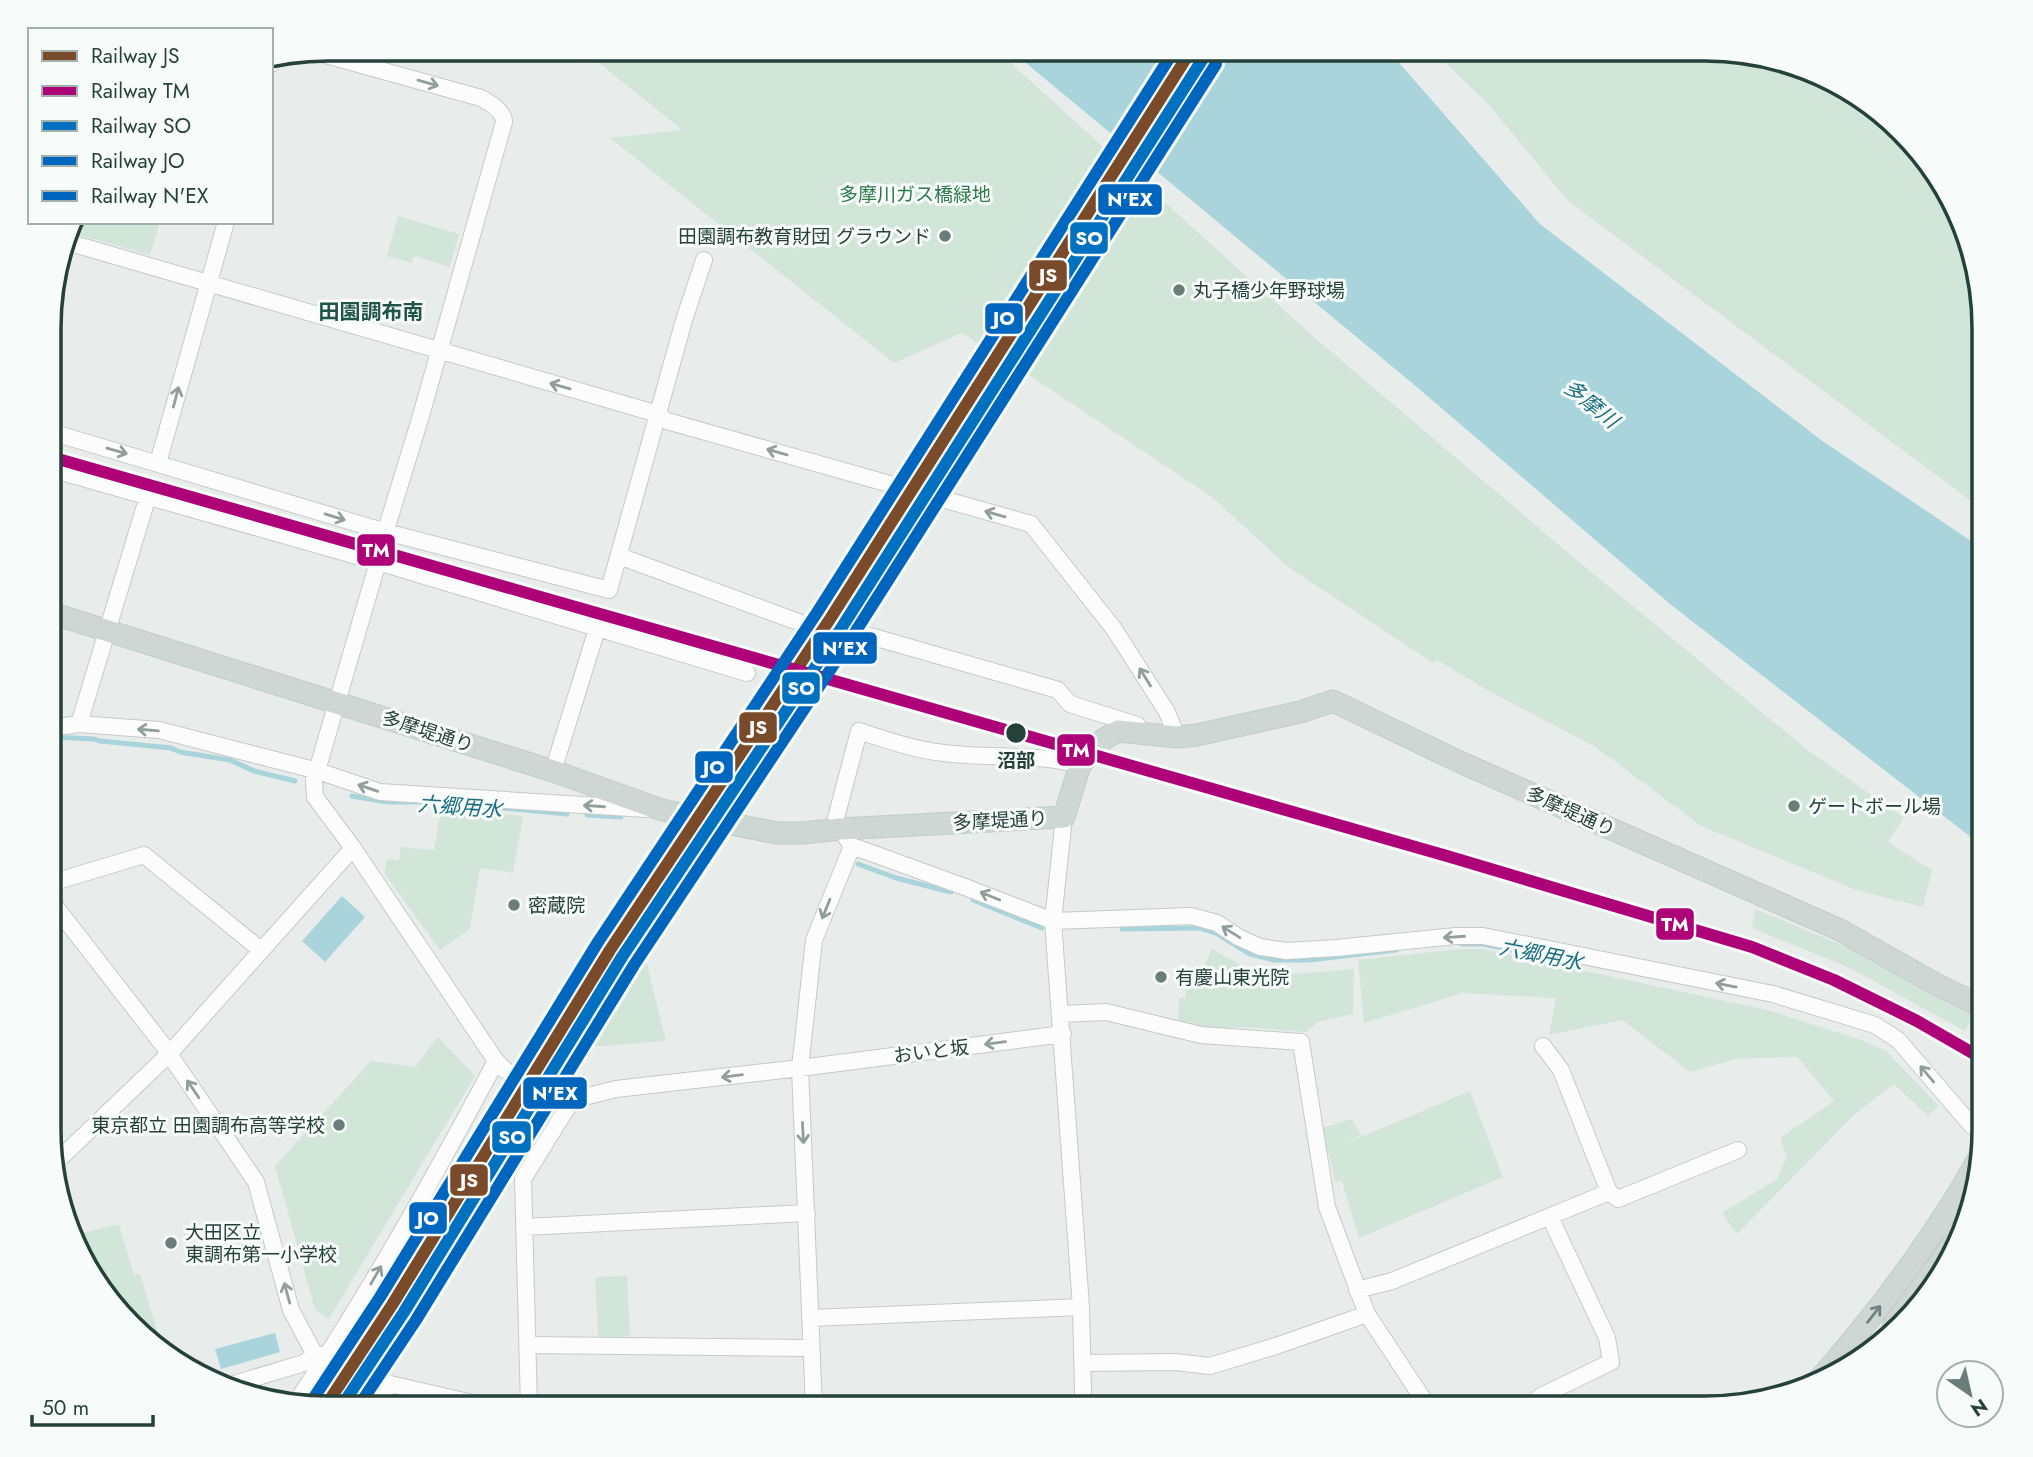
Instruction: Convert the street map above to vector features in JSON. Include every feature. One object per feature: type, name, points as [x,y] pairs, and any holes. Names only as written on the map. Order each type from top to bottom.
[{"type":"main road","name":"多摩堤通り","points":[[61,616],[553,771],[662,810],[777,833],[846,837],[1064,817],[1080,765],[1104,739],[1118,731],[1177,737],[1197,735],[1300,712],[1328,701],[1337,702],[1462,763],[1840,930],[1972,1002]]},
{"type":"main road","points":[[1834,1362],[1898,1283],[1968,1177]]},
{"type":"street","points":[[347,61],[481,98],[504,117],[314,781],[315,797],[353,848],[500,1065],[563,1106],[523,1179],[529,1396]]},
{"type":"street","points":[[158,463],[225,224]]},
{"type":"street","points":[[74,244],[658,414],[667,421],[1031,524],[1114,629],[1167,712],[1177,737]]},
{"type":"street","points":[[61,435],[386,532],[609,590],[684,320],[704,260]]},
{"type":"street","points":[[61,472],[378,562],[747,673]]},
{"type":"street","points":[[79,724],[148,496]]},
{"type":"street","points":[[619,556],[801,623],[870,636],[1058,690],[1070,704],[1137,725],[1140,733]]},
{"type":"street","points":[[553,771],[597,629]]},
{"type":"street","points":[[61,727],[79,724],[159,730],[318,771],[380,792],[662,810]]},
{"type":"street","points":[[1080,765],[1048,758],[945,754],[859,732],[836,817],[846,837],[1053,921],[1191,916],[1217,923],[1260,947],[1287,951],[1483,936],[1773,994],[1875,1024],[1898,1040],[1972,1126]]},
{"type":"street","points":[[1064,817],[1060,834],[1053,921],[1081,1307],[1082,1396]]},
{"type":"street","points":[[813,1396],[800,1068],[814,940],[846,837]]},
{"type":"street","points":[[63,1155],[169,1054],[353,848]]},
{"type":"street","points":[[61,880],[144,855],[261,950]]},
{"type":"street","points":[[61,914],[169,1054],[256,1182],[291,1310],[326,1356],[386,1382],[442,1396]]},
{"type":"street","points":[[1061,1014],[1106,1012],[1201,1035],[1301,1042],[1327,1207],[1367,1314],[1421,1396]]},
{"type":"street","name":"おいと坂","points":[[563,1106],[572,1100],[616,1089],[1062,1034]]},
{"type":"street","points":[[1543,1046],[1560,1070],[1609,1192],[1618,1199],[1738,1150]]},
{"type":"street","points":[[301,1394],[500,1065]]},
{"type":"street","points":[[1357,1290],[1392,1281],[1609,1192]]},
{"type":"street","points":[[524,1227],[807,1213]]},
{"type":"street","points":[[1541,1396],[1611,1362],[1607,1338],[1550,1217]]},
{"type":"street","points":[[810,1318],[1081,1307]]},
{"type":"street","points":[[1083,1363],[1175,1363],[1210,1366],[1367,1314]]},
{"type":"street","points":[[527,1345],[811,1349]]},
{"type":"street","points":[[241,1382],[326,1356]]},
{"type":"street","points":[[380,1396],[386,1382]]},
{"type":"green space","name":"多摩川ガス橋緑地","points":[[597,61],[1008,61],[1315,338],[1566,551],[1809,751],[1904,818],[1888,842],[1932,870],[1923,907],[1856,890],[1701,826],[1597,748],[1487,690],[1437,660],[1433,663],[1288,567],[1212,497],[962,333],[894,363],[610,138],[682,130]]},
{"type":"green space","points":[[1443,61],[1705,61],[1757,66],[1791,75],[1823,89],[1853,106],[1881,127],[1906,152],[1927,180],[1944,210],[1963,259],[1972,328],[1972,502],[1568,201],[1489,105]]},
{"type":"green space","points":[[398,216],[459,234],[450,267],[414,256],[412,263],[387,256]]},
{"type":"green space","points":[[83,224],[159,224],[150,255],[78,235]]},
{"type":"green space","points":[[441,808],[523,816],[513,873],[480,868],[470,929],[440,950],[384,873],[387,859],[399,860],[401,847],[434,850]]},
{"type":"green space","points":[[1755,909],[1854,950],[1972,1013],[1972,1018],[1965,1031],[1848,967],[1752,928]]},
{"type":"green space","points":[[1212,949],[1249,970],[1270,976],[1354,969],[1353,1014],[1318,1022],[1306,1032],[1243,1027],[1206,1029],[1178,1023],[1179,998],[1185,998],[1186,989],[1191,989],[1192,979],[1198,980]]},
{"type":"green space","points":[[1483,949],[1768,1010],[1861,1040],[1886,1051],[1939,1106],[1928,1116],[1894,1084],[1855,1114],[1737,1234],[1722,1213],[1777,1179],[1787,1157],[1780,1138],[1834,1101],[1797,1057],[1736,1059],[1690,1072],[1622,1020],[1549,1035],[1556,998],[1463,993],[1364,1023],[1358,960]]},
{"type":"green space","points":[[646,960],[666,1041],[591,1047]]},
{"type":"green space","points":[[438,1037],[475,1076],[329,1319],[315,1310],[275,1166],[371,1061],[415,1067]]},
{"type":"green space","points":[[1470,1091],[1503,1177],[1359,1238],[1342,1181],[1335,1182],[1328,1151],[1325,1152],[1322,1128],[1352,1119],[1361,1135],[1349,1142]]},
{"type":"green space","points":[[119,1224],[134,1275],[140,1274],[159,1335],[139,1318],[116,1291],[97,1262],[83,1233]]},
{"type":"green space","points":[[627,1276],[630,1336],[598,1338],[595,1277]]},
{"type":"water","name":"多摩川","points":[[1023,61],[1397,61],[1540,224],[1821,440],[1972,542],[1972,838],[1670,604],[1418,388]]},
{"type":"water","points":[[342,896],[365,917],[325,962],[302,941]]},
{"type":"water","points":[[275,1333],[280,1352],[221,1369],[215,1349]]},
{"type":"waterway","points":[[61,737],[171,748],[180,752],[230,760],[254,771],[295,781]]},
{"type":"waterway","name":"六郷用水","points":[[352,796],[387,802],[428,802]]},
{"type":"waterway","name":"六郷用水","points":[[470,805],[567,814]]},
{"type":"waterway","points":[[587,815],[621,817]]},
{"type":"waterway","name":"六郷用水","points":[[858,864],[896,878],[951,892]]},
{"type":"waterway","name":"六郷用水","points":[[973,900],[1042,928]]},
{"type":"waterway","name":"六郷用水","points":[[1122,929],[1200,928],[1216,933],[1250,954],[1274,960],[1309,960],[1396,950]]},
{"type":"waterway","name":"六郷用水","points":[[1462,944],[1483,944],[1528,953]]},
{"type":"rail line","name":"JO","points":[[315,1395],[380,1297],[598,942],[818,611],[1167,61]]},
{"type":"rail line","name":"JS","points":[[332,1396],[392,1305],[610,950],[830,619],[1184,61]]},
{"type":"rail line","name":"SO","points":[[348,1396],[404,1312],[622,957],[842,627],[1201,61]]},
{"type":"rail line","name":"N'EX","points":[[365,1396],[416,1320],[634,965],[854,634],[1216,64]]},
{"type":"rail line","name":"TM","points":[[61,460],[1447,856],[1752,947],[1834,980],[1917,1021],[1972,1053]]},
{"type":"place","name":"田園調布教育財団 グラウンド","points":[[945,236]]},
{"type":"place","name":"丸子橋少年野球場","points":[[1179,290]]},
{"type":"place","name":"沼部","points":[[1016,733]]},
{"type":"place","name":"ゲートボール場","points":[[1794,806]]},
{"type":"place","name":"密蔵院","points":[[514,905]]},
{"type":"place","name":"有慶山東光院","points":[[1161,977]]},
{"type":"place","name":"東京都立 田園調布高等学校","points":[[339,1125]]},
{"type":"place","name":"大田区立 東調布第一小学校","points":[[171,1243]]},
{"type":"district","name":"田園調布南","points":[[371,312]]}]
